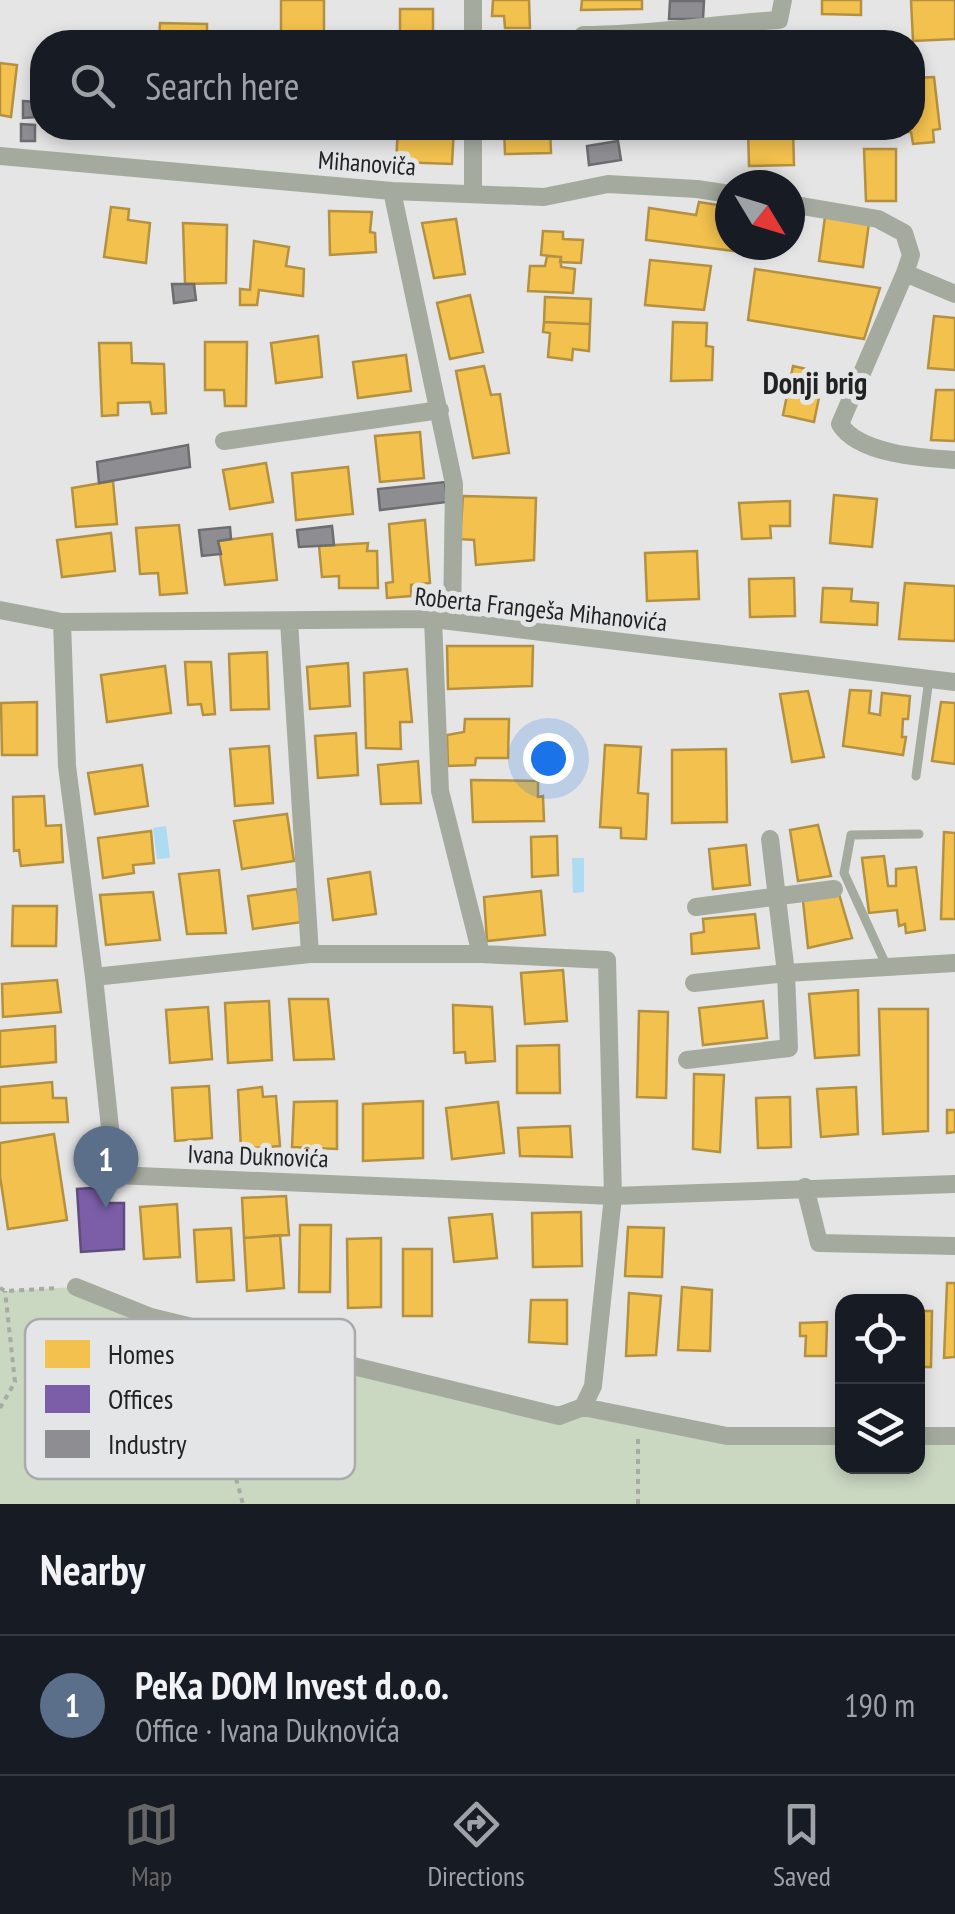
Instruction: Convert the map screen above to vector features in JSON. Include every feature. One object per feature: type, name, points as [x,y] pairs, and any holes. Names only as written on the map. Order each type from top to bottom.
[{"type":"street","points":[[473,0],[473,30]]},
{"type":"street","points":[[678,30],[778,20],[783,0]]},
{"type":"street","points":[[473,140],[474,194]]},
{"type":"street","name":"Mihanoviča","points":[[0,156],[392,191],[544,197],[608,184],[715,192]]},
{"type":"street","points":[[392,191],[454,484],[443,620],[440,791],[481,954]]},
{"type":"street","points":[[805,206],[878,218],[904,234],[911,256],[840,424],[846,434],[865,443],[914,457],[955,460]]},
{"type":"street","points":[[905,274],[955,294]]},
{"type":"street","points":[[224,441],[440,410]]},
{"type":"street","name":"Roberta Frangeša Mihanovića","points":[[0,610],[62,622],[443,620],[955,682]]},
{"type":"street","points":[[289,620],[310,954]]},
{"type":"street","name":"Ivana Duknovića","points":[[62,622],[66,766],[116,1176],[613,1196],[955,1184]]},
{"type":"street","points":[[687,1060],[788,1048],[786,973],[770,839]]},
{"type":"street","points":[[696,907],[834,889]]},
{"type":"street","points":[[94,977],[310,954],[481,954],[607,960],[613,1196],[593,1386],[583,1406]]},
{"type":"street","points":[[694,983],[955,963]]},
{"type":"street","points":[[805,1188],[819,1243],[955,1246]]},
{"type":"street","points":[[76,1287],[162,1319]]},
{"type":"street","points":[[355,1366],[559,1416],[583,1406],[727,1436],[835,1436]]},
{"type":"street","points":[[925,1436],[955,1436]]},
{"type":"lane","points":[[916,776],[929,680]]},
{"type":"lane","points":[[887,967],[844,873],[851,835],[918,834]]},
{"type":"path","points":[[0,1408],[15,1382],[3,1290],[76,1287]]},
{"type":"path","points":[[638,1418],[638,1504]]},
{"type":"path","points":[[236,1479],[243,1504]]},
{"type":"green space","points":[[76,1287],[159,1319],[25,1319],[25,1479],[355,1479],[355,1366],[559,1416],[583,1407],[727,1436],[835,1436],[835,1474],[925,1474],[925,1436],[955,1436],[955,1504],[0,1504],[0,1288],[5,1291]]},
{"type":"water","points":[[166,826],[170,858],[157,859],[153,828]]},
{"type":"water","points":[[572,858],[584,858],[584,892],[573,893]]},
{"type":"building: Homes","points":[[281,0],[324,0],[324,30],[281,30]]},
{"type":"building: Homes","points":[[493,0],[529,0],[530,28],[505,28],[504,16],[492,16]]},
{"type":"building: Homes","points":[[582,0],[642,0],[642,9],[581,10]]},
{"type":"building: Homes","points":[[822,0],[861,0],[861,15],[822,14]]},
{"type":"building: Homes","points":[[911,0],[955,0],[955,39],[925,40],[925,30],[912,30]]},
{"type":"building: Homes","points":[[400,9],[433,9],[433,30],[400,30]]},
{"type":"building: Homes","points":[[160,23],[207,24],[207,30],[160,30]]},
{"type":"building: Homes","points":[[0,63],[17,65],[11,117],[0,115]]},
{"type":"building: Homes","points":[[925,77],[934,77],[940,129],[933,130],[934,142],[913,144],[912,140],[925,140]]},
{"type":"building: Homes","points":[[397,140],[453,140],[452,164],[396,162]]},
{"type":"building: Homes","points":[[504,140],[550,140],[551,153],[505,154]]},
{"type":"building: Homes","points":[[748,140],[793,140],[794,165],[749,166]]},
{"type":"building: Homes","points":[[864,149],[896,149],[896,201],[866,201]]},
{"type":"building: Homes","points":[[699,202],[715,205],[715,249],[646,240],[649,208],[696,215]]},
{"type":"building: Homes","points":[[111,207],[129,209],[128,220],[150,223],[146,263],[104,257]]},
{"type":"building: Homes","points":[[329,211],[372,212],[370,232],[375,233],[376,252],[330,255]]},
{"type":"building: Homes","points":[[825,217],[869,223],[863,267],[819,261]]},
{"type":"building: Homes","points":[[456,219],[465,274],[434,278],[422,223]]},
{"type":"building: Homes","points":[[183,223],[227,225],[226,283],[185,284]]},
{"type":"building: Homes","points":[[543,231],[563,232],[563,239],[583,240],[581,263],[560,262],[561,257],[541,255]]},
{"type":"building: Homes","points":[[254,241],[289,247],[286,266],[304,269],[303,296],[259,290],[257,305],[240,305],[240,289],[250,290]]},
{"type":"building: Homes","points":[[547,256],[561,257],[561,267],[575,269],[573,293],[528,291],[530,266],[545,266]]},
{"type":"building: Homes","points":[[650,260],[711,266],[704,310],[645,305]]},
{"type":"building: Homes","points":[[755,269],[880,288],[864,339],[748,320]]},
{"type":"building: Homes","points":[[470,295],[483,352],[450,359],[437,303]]},
{"type":"building: Homes","points":[[545,297],[591,299],[590,324],[544,322]]},
{"type":"building: Homes","points":[[934,316],[955,318],[955,370],[928,368]]},
{"type":"building: Homes","points":[[544,322],[590,324],[589,351],[573,349],[572,360],[548,357],[550,333],[543,332]]},
{"type":"building: Homes","points":[[673,322],[707,323],[706,346],[713,347],[712,380],[671,381]]},
{"type":"building: Homes","points":[[318,336],[322,377],[276,383],[271,343]]},
{"type":"building: Homes","points":[[205,342],[247,342],[246,406],[225,406],[224,390],[205,390]]},
{"type":"building: Homes","points":[[99,343],[131,343],[132,363],[164,364],[166,413],[152,414],[150,402],[118,403],[118,415],[102,416]]},
{"type":"building: Homes","points":[[406,355],[411,391],[358,398],[353,362]]},
{"type":"building: Homes","points":[[484,366],[491,395],[500,394],[509,453],[473,458],[456,371]]},
{"type":"building: Homes","points":[[793,366],[824,373],[814,422],[783,415]]},
{"type":"building: Homes","points":[[936,390],[955,390],[955,441],[931,440]]},
{"type":"building: Homes","points":[[420,432],[424,478],[380,482],[375,436]]},
{"type":"building: Homes","points":[[266,463],[273,502],[230,509],[223,470]]},
{"type":"building: Homes","points":[[348,467],[353,514],[296,520],[292,473]]},
{"type":"building: Homes","points":[[113,481],[117,524],[76,527],[72,488]]},
{"type":"building: Homes","points":[[834,495],[877,499],[872,547],[830,543]]},
{"type":"building: Homes","points":[[463,496],[536,498],[534,560],[476,565],[474,540],[460,539]]},
{"type":"building: Homes","points":[[790,501],[790,526],[770,526],[771,538],[742,539],[739,503]]},
{"type":"building: Homes","points":[[425,520],[430,583],[411,585],[411,596],[387,598],[386,583],[393,582],[389,524]]},
{"type":"building: Homes","points":[[179,525],[187,593],[160,595],[158,573],[140,574],[136,528]]},
{"type":"building: Homes","points":[[111,533],[115,571],[62,577],[57,540]]},
{"type":"building: Homes","points":[[272,534],[277,580],[225,585],[218,541]]},
{"type":"building: Homes","points":[[368,543],[367,551],[377,551],[378,588],[339,588],[339,576],[322,577],[319,546]]},
{"type":"building: Homes","points":[[697,551],[699,599],[647,601],[645,553]]},
{"type":"building: Homes","points":[[794,578],[795,616],[750,617],[749,579]]},
{"type":"building: Homes","points":[[905,583],[955,586],[955,641],[899,639]]},
{"type":"building: Homes","points":[[823,588],[852,589],[851,601],[878,603],[877,625],[821,622]]},
{"type":"building: Homes","points":[[447,646],[533,646],[532,686],[448,689]]},
{"type":"building: Homes","points":[[267,652],[269,709],[231,710],[229,654]]},
{"type":"building: Homes","points":[[185,662],[211,662],[215,714],[203,715],[201,704],[188,705]]},
{"type":"building: Homes","points":[[348,663],[350,706],[310,709],[307,667]]},
{"type":"building: Homes","points":[[165,666],[171,713],[107,722],[101,675]]},
{"type":"building: Homes","points":[[407,669],[412,722],[400,722],[401,749],[366,748],[364,673]]},
{"type":"building: Homes","points":[[850,690],[871,691],[869,713],[880,715],[882,693],[910,696],[908,719],[903,719],[903,755],[843,746]]},
{"type":"building: Homes","points":[[808,691],[824,757],[792,762],[780,694]]},
{"type":"building: Homes","points":[[37,702],[37,755],[2,755],[1,703]]},
{"type":"building: Homes","points":[[941,702],[955,703],[955,764],[932,761]]},
{"type":"building: Homes","points":[[465,719],[509,719],[508,758],[476,758],[475,765],[448,766],[447,735],[464,732]]},
{"type":"building: Homes","points":[[356,733],[358,775],[318,778],[315,736]]},
{"type":"building: Homes","points":[[605,745],[641,747],[638,793],[648,794],[646,839],[621,838],[621,828],[600,827]]},
{"type":"building: Homes","points":[[269,746],[273,803],[235,806],[230,749]]},
{"type":"building: Homes","points":[[726,749],[727,822],[672,823],[672,750]]},
{"type":"building: Homes","points":[[418,761],[421,803],[381,804],[378,765]]},
{"type":"building: Homes","points":[[142,765],[148,806],[95,814],[88,773]]},
{"type":"building: Homes","points":[[471,780],[538,781],[544,821],[473,822]]},
{"type":"building: Homes","points":[[44,796],[46,826],[61,825],[63,862],[21,866],[19,850],[14,851],[13,797]]},
{"type":"building: Homes","points":[[287,814],[294,861],[242,869],[234,821]]},
{"type":"building: Homes","points":[[818,825],[831,876],[798,881],[790,830]]},
{"type":"building: Homes","points":[[151,831],[154,863],[133,865],[134,873],[103,878],[98,838]]},
{"type":"building: Homes","points":[[944,832],[955,833],[955,919],[941,919]]},
{"type":"building: Homes","points":[[557,836],[558,875],[532,877],[531,837]]},
{"type":"building: Homes","points":[[746,845],[750,885],[713,889],[709,849]]},
{"type":"building: Homes","points":[[884,856],[888,886],[896,886],[896,869],[916,867],[925,930],[906,933],[905,924],[899,926],[897,910],[869,913],[862,858]]},
{"type":"building: Homes","points":[[219,870],[226,933],[187,934],[179,874]]},
{"type":"building: Homes","points":[[370,872],[376,914],[333,920],[328,879]]},
{"type":"building: Homes","points":[[297,889],[302,922],[253,929],[248,896]]},
{"type":"building: Homes","points":[[541,891],[545,935],[487,941],[484,897]]},
{"type":"building: Homes","points":[[153,892],[160,940],[106,945],[100,895]]},
{"type":"building: Homes","points":[[839,894],[852,938],[808,948],[803,901]]},
{"type":"building: Homes","points":[[13,906],[57,906],[56,946],[12,946]]},
{"type":"building: Homes","points":[[755,914],[759,948],[692,954],[691,934],[704,932],[703,919]]},
{"type":"building: Homes","points":[[563,970],[567,1021],[525,1024],[521,973]]},
{"type":"building: Homes","points":[[57,980],[61,1012],[3,1017],[2,984]]},
{"type":"building: Homes","points":[[858,990],[859,1055],[815,1058],[809,994]]},
{"type":"building: Homes","points":[[289,999],[328,999],[334,1059],[294,1060]]},
{"type":"building: Homes","points":[[269,1001],[272,1060],[228,1063],[225,1003]]},
{"type":"building: Homes","points":[[763,1001],[767,1038],[703,1045],[699,1008]]},
{"type":"building: Homes","points":[[453,1005],[492,1007],[495,1061],[466,1063],[465,1052],[454,1053]]},
{"type":"building: Homes","points":[[208,1007],[212,1059],[170,1063],[166,1010]]},
{"type":"building: Homes","points":[[879,1009],[928,1009],[928,1131],[883,1134]]},
{"type":"building: Homes","points":[[639,1011],[668,1012],[666,1098],[637,1097]]},
{"type":"building: Homes","points":[[55,1026],[56,1062],[0,1067],[0,1031]]},
{"type":"building: Homes","points":[[559,1045],[560,1093],[517,1093],[517,1046]]},
{"type":"building: Homes","points":[[694,1074],[724,1075],[720,1152],[693,1149]]},
{"type":"building: Homes","points":[[52,1082],[53,1098],[66,1098],[68,1122],[0,1123],[0,1087]]},
{"type":"building: Homes","points":[[209,1086],[212,1138],[175,1141],[172,1088]]},
{"type":"building: Homes","points":[[262,1087],[263,1097],[276,1096],[280,1146],[241,1149],[238,1090]]},
{"type":"building: Homes","points":[[856,1087],[858,1134],[821,1137],[817,1089]]},
{"type":"building: Homes","points":[[790,1097],[791,1147],[758,1148],[756,1098]]},
{"type":"building: Homes","points":[[337,1101],[337,1149],[292,1147],[294,1102]]},
{"type":"building: Homes","points":[[423,1101],[423,1158],[363,1161],[363,1104]]},
{"type":"building: Homes","points":[[498,1102],[504,1153],[452,1159],[446,1108]]},
{"type":"building: Homes","points":[[947,1110],[955,1110],[955,1132],[947,1133]]},
{"type":"building: Homes","points":[[570,1126],[572,1157],[520,1156],[518,1128]]},
{"type":"building: Homes","points":[[54,1134],[67,1220],[8,1229],[0,1176],[0,1143]]},
{"type":"building: Homes","points":[[286,1196],[289,1235],[244,1238],[242,1198]]},
{"type":"building: Homes","points":[[177,1204],[180,1257],[144,1259],[140,1207]]},
{"type":"building: Homes","points":[[581,1212],[582,1266],[533,1267],[532,1213]]},
{"type":"building: Homes","points":[[492,1214],[497,1258],[454,1262],[449,1218]]},
{"type":"building: Homes","points":[[300,1225],[331,1225],[330,1292],[299,1292]]},
{"type":"building: Homes","points":[[628,1227],[664,1228],[662,1277],[625,1276]]},
{"type":"building: Homes","points":[[231,1228],[234,1280],[197,1282],[194,1230]]},
{"type":"building: Homes","points":[[280,1235],[284,1288],[247,1291],[244,1238]]},
{"type":"building: Homes","points":[[381,1238],[381,1307],[348,1308],[347,1239]]},
{"type":"building: Homes","points":[[403,1249],[432,1249],[432,1316],[403,1316]]},
{"type":"building: Homes","points":[[947,1283],[955,1283],[955,1357],[944,1358]]},
{"type":"building: Homes","points":[[682,1287],[712,1290],[710,1351],[678,1350]]},
{"type":"building: Homes","points":[[629,1293],[661,1296],[656,1355],[626,1356]]},
{"type":"building: Homes","points":[[531,1300],[567,1300],[567,1344],[529,1342]]},
{"type":"building: Homes","points":[[925,1311],[932,1311],[931,1367],[925,1367]]},
{"type":"building: Homes","points":[[827,1322],[826,1356],[805,1356],[806,1336],[800,1336],[800,1323]]},
{"type":"building: Offices","points":[[107,1187],[109,1203],[124,1203],[124,1249],[81,1252],[77,1189]]},
{"type":"building: Industry","points":[[670,1],[704,1],[703,19],[669,19]]},
{"type":"building: Industry","points":[[23,101],[30,102],[30,118],[23,118]]},
{"type":"building: Industry","points":[[21,124],[30,125],[30,140],[35,141],[21,141]]},
{"type":"building: Industry","points":[[618,141],[621,160],[589,165],[587,146]]},
{"type":"building: Industry","points":[[172,284],[194,284],[196,300],[174,303]]},
{"type":"building: Industry","points":[[188,445],[190,467],[99,483],[97,462]]},
{"type":"building: Industry","points":[[445,482],[447,502],[380,510],[378,489]]},
{"type":"building: Industry","points":[[332,526],[334,545],[299,547],[297,530]]},
{"type":"building: Industry","points":[[230,527],[231,539],[218,541],[221,554],[202,556],[199,530]]},
{"type":"place","name":"PeKa DOM Invest d.o.o.","points":[[106,1208]]},
{"type":"district","name":"Donji brig","points":[[815,384]]}]
